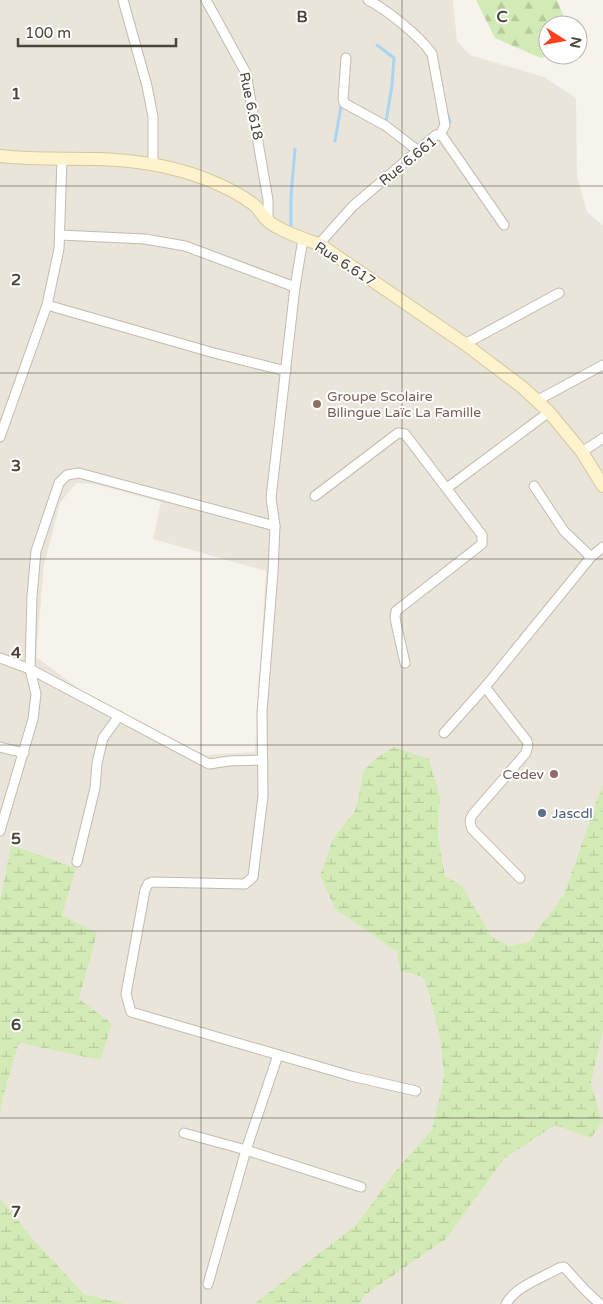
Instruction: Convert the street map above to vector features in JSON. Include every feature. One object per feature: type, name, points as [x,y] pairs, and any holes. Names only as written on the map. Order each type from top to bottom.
[{"type":"street","points":[[122,0],[149,94],[153,117],[153,165]]},
{"type":"street","name":"Rue 6.618","points":[[206,0],[246,73],[268,200],[268,222]]},
{"type":"street","points":[[368,0],[379,6],[419,39],[432,54],[445,125],[440,135]]},
{"type":"street","points":[[346,58],[344,103],[386,126],[417,150]]},
{"type":"street","name":"Rue 6.661","points":[[319,244],[353,206],[436,135],[443,137],[504,225]]},
{"type":"street","name":"Rue 6.617","points":[[0,156],[40,159],[122,160],[181,170],[207,179],[254,204],[268,222],[303,239],[319,244],[465,344],[538,400],[582,452],[603,486]]},
{"type":"street","points":[[0,437],[47,305],[59,249],[62,159]]},
{"type":"street","points":[[60,235],[145,239],[178,244],[295,287]]},
{"type":"street","points":[[303,239],[295,287],[271,498],[275,526],[274,572],[262,712],[263,796],[253,877],[245,884],[152,882],[148,884],[136,932],[126,994],[131,1012],[351,1076],[416,1091]]},
{"type":"street","points":[[465,344],[559,293]]},
{"type":"street","points":[[47,305],[214,353],[286,371]]},
{"type":"street","points":[[538,400],[603,365]]},
{"type":"street","points":[[447,488],[549,412]]},
{"type":"street","points":[[315,496],[398,433],[402,433],[405,434],[482,535],[482,544],[396,611],[396,623],[405,663]]},
{"type":"street","points":[[582,452],[603,438]]},
{"type":"street","points":[[0,831],[33,719],[36,694],[30,669],[32,596],[36,551],[59,482],[67,475],[79,473],[275,526]]},
{"type":"street","points":[[534,486],[564,531],[591,557]]},
{"type":"street","points":[[444,733],[485,687],[591,557],[603,547]]},
{"type":"street","points":[[0,658],[30,669],[210,764],[229,761],[263,760]]},
{"type":"street","points":[[485,687],[527,741],[528,745],[526,753],[473,814],[470,823],[472,829],[520,878]]},
{"type":"street","points":[[77,862],[95,788],[97,762],[104,738],[119,716]]},
{"type":"street","points":[[0,747],[24,753]]},
{"type":"street","points":[[208,1284],[246,1150],[278,1055]]},
{"type":"street","points":[[184,1133],[246,1150],[362,1187]]},
{"type":"street","points":[[506,1304],[517,1291],[559,1268],[564,1268],[600,1304]]},
{"type":"shaded area","points":[[0,0],[453,0],[457,41],[470,55],[544,77],[576,98],[577,176],[587,212],[603,225],[603,783],[564,894],[529,942],[510,946],[492,937],[462,886],[445,876],[438,836],[440,797],[363,772],[356,809],[333,839],[335,909],[397,952],[400,971],[423,977],[430,996],[440,1039],[444,1077],[432,1129],[394,1173],[357,1224],[254,1304],[126,1304],[84,1294],[33,1239],[0,1198],[0,1116],[3,1097],[19,1043],[100,1060],[79,999],[96,933],[62,915],[11,846],[0,901]],"holes":[[[76,483],[95,484],[161,502],[153,539],[266,571],[255,752],[205,755],[89,696],[36,657],[44,565],[60,503]]]},
{"type":"shaded area","points":[[603,1031],[603,1304],[359,1304],[365,1295],[446,1239],[504,1159],[555,1125],[602,1122],[591,1083]]},
{"type":"green space","points":[[476,0],[557,0],[563,15],[538,15],[538,57],[495,38]]},
{"type":"green space","points":[[394,747],[429,759],[440,797],[438,836],[445,876],[462,886],[492,937],[510,946],[529,942],[564,894],[603,783],[603,1031],[591,1083],[602,1122],[591,1138],[555,1125],[504,1159],[446,1239],[365,1295],[359,1304],[254,1304],[357,1224],[394,1173],[432,1129],[444,1077],[440,1039],[430,996],[423,977],[400,971],[397,952],[335,909],[320,875],[333,839],[356,809],[363,772],[376,758]]},
{"type":"green space","points":[[11,845],[76,868],[62,915],[97,933],[79,999],[112,1024],[100,1060],[19,1043],[3,1097],[0,1116],[0,901]]},
{"type":"green space","points":[[0,1198],[33,1239],[84,1294],[126,1304],[0,1304]]},
{"type":"waterway","points":[[377,45],[394,58],[386,122]]},
{"type":"waterway","points":[[335,141],[341,106]]},
{"type":"waterway","points":[[447,113],[450,122]]},
{"type":"waterway","points":[[291,226],[291,196],[295,149]]},
{"type":"place","name":"Groupe Scolaire Bilingue Laïc La Famille","points":[[317,404]]},
{"type":"place","name":"Cedev","points":[[554,774]]},
{"type":"place","name":"Jascdl","points":[[542,813]]}]
